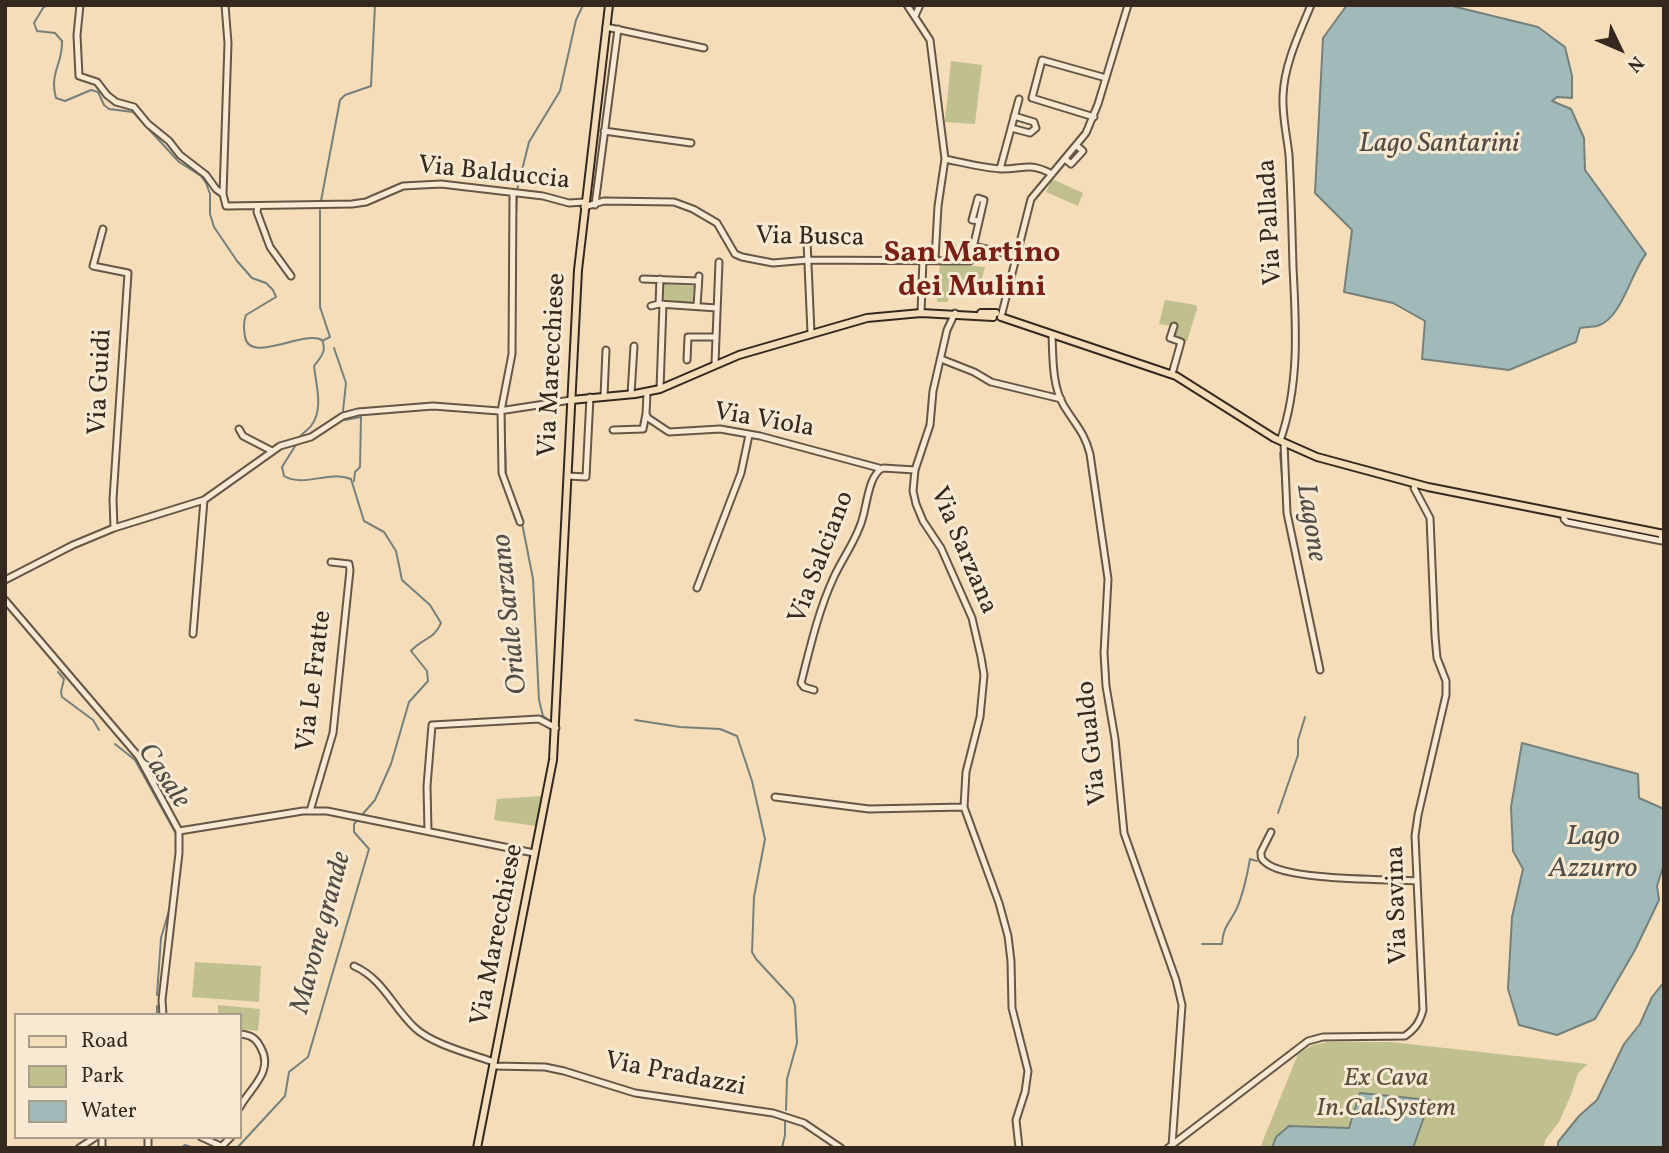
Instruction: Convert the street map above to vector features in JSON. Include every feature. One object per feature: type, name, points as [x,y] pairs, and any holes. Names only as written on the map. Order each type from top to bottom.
[{"type":"main road","name":"Via Marecchiese","points":[[477,1148],[553,760],[578,270],[609,5]]},
{"type":"main road","points":[[571,400],[647,393],[715,363],[867,318],[921,313],[972,315],[986,312],[1172,374],[1282,442],[1317,457],[1397,480],[1662,536]]},
{"type":"main road","points":[[572,384],[587,397]]},
{"type":"street","points":[[80,5],[77,35],[79,76],[97,82],[116,102],[134,107],[148,124],[169,141],[180,155],[206,175],[223,194]]},
{"type":"street","points":[[223,194],[228,43],[226,5]]},
{"type":"street","points":[[906,5],[930,40],[945,159],[938,206],[935,259]]},
{"type":"street","points":[[915,16],[920,5]]},
{"type":"street","points":[[998,316],[1005,303],[1031,199],[1077,146],[1094,117],[1128,5]]},
{"type":"street","name":"Via Pallada","points":[[1311,5],[1294,46],[1283,97],[1289,153],[1297,344],[1282,442],[1287,513],[1320,670]]},
{"type":"street","points":[[606,27],[704,48]]},
{"type":"street","points":[[595,205],[618,29]]},
{"type":"street","points":[[1094,117],[1032,98],[1042,60],[1106,78]]},
{"type":"street","points":[[1000,169],[1019,99]]},
{"type":"street","points":[[1011,128],[1030,133],[1035,128],[1034,122],[1014,116]]},
{"type":"street","points":[[604,131],[691,144]]},
{"type":"street","points":[[1065,159],[1071,164],[1082,152],[1077,146]]},
{"type":"street","points":[[945,159],[1000,169],[1026,165],[1052,174]]},
{"type":"street","name":"Via Balduccia","points":[[223,194],[226,206],[352,204],[366,202],[402,186],[441,184],[543,196],[585,205]]},
{"type":"street","points":[[513,193],[512,354],[501,411],[502,473],[520,522]]},
{"type":"street","name":"Via Busca","points":[[585,205],[604,201],[674,202],[717,223],[732,249],[741,257],[773,263],[808,260],[970,261],[973,246]]},
{"type":"street","points":[[258,206],[257,212],[270,247],[290,276]]},
{"type":"street","points":[[979,221],[973,246],[1016,256]]},
{"type":"street","name":"Via Guidi","points":[[103,229],[93,265],[128,272],[113,499],[114,528]]},
{"type":"street","points":[[807,241],[811,333]]},
{"type":"street","points":[[921,313],[923,259]]},
{"type":"street","points":[[715,363],[719,262]]},
{"type":"street","points":[[643,279],[698,279],[697,306]]},
{"type":"street","points":[[660,279],[660,389]]},
{"type":"street","points":[[651,306],[661,304],[717,308]]},
{"type":"street","name":"Via Sarzana","points":[[955,313],[947,330],[933,391],[929,425],[915,470],[913,491],[923,521],[942,548],[970,612],[984,674],[982,705],[967,772],[964,807],[999,903],[1008,936],[1012,1008],[1028,1071],[1016,1120],[1019,1148]]},
{"type":"street","points":[[1172,374],[1181,342],[1170,338],[1174,326]]},
{"type":"street","name":"Via Gualdo","points":[[1052,335],[1055,376],[1061,399],[1087,439],[1090,454],[1108,579],[1104,653],[1106,686],[1115,739],[1124,832],[1181,996],[1170,1147]]},
{"type":"street","points":[[687,360],[688,337],[715,337]]},
{"type":"street","points":[[631,394],[634,346]]},
{"type":"street","points":[[604,396],[606,350]]},
{"type":"street","points":[[941,359],[991,382],[1061,399]]},
{"type":"street","points":[[613,430],[643,429],[647,393]]},
{"type":"street","points":[[568,476],[586,477],[587,397]]},
{"type":"street","points":[[5,580],[73,545],[114,528],[204,500],[272,451],[289,442],[311,437],[344,416],[358,412],[433,406],[501,411],[571,400]]},
{"type":"street","name":"Via Viola","points":[[646,414],[654,423],[669,432],[720,429],[818,450],[880,468]]},
{"type":"street","points":[[239,429],[243,436],[272,451]]},
{"type":"street","points":[[698,588],[741,474],[749,435]]},
{"type":"street","name":"Via Salciano","points":[[814,690],[801,683],[820,615],[834,576],[858,531],[874,475],[880,468],[915,470]]},
{"type":"street","points":[[1397,480],[1414,491],[1421,500]]},
{"type":"street","name":"Via Savina","points":[[1170,1147],[1308,1041],[1323,1037],[1405,1036],[1415,1029],[1423,1010],[1415,836],[1446,695],[1446,681],[1437,658],[1430,518],[1421,500],[1418,484]]},
{"type":"street","points":[[193,635],[204,500]]},
{"type":"street","points":[[1662,536],[1664,550]]},
{"type":"street","name":"Via Le Fratte","points":[[310,811],[333,733],[350,570],[349,564],[331,562]]},
{"type":"street","points":[[5,600],[139,757],[179,831],[163,1013]]},
{"type":"street","points":[[428,831],[432,725],[539,719],[556,728]]},
{"type":"street","points":[[775,797],[869,809],[964,807]]},
{"type":"street","points":[[179,831],[310,811],[351,816],[534,853]]},
{"type":"street","points":[[1271,832],[1261,852],[1265,862],[1272,866],[1298,874],[1417,881]]},
{"type":"street","name":"Via Pradazzi","points":[[354,966],[378,981],[416,1029],[426,1036],[493,1064],[554,1069],[635,1093],[782,1115],[804,1123],[841,1148]]},
{"type":"street","points":[[242,1034],[250,1035],[257,1040],[265,1061],[262,1074],[242,1104]]},
{"type":"street","points":[[205,1139],[223,1147]]},
{"type":"green space","points":[[951,61],[982,65],[975,124],[945,122]]},
{"type":"green space","points":[[1052,179],[1083,193],[1078,206],[1046,192]]},
{"type":"green space","points":[[940,263],[985,267],[978,293],[950,288],[948,302],[937,302]]},
{"type":"green space","points":[[664,284],[694,286],[693,303],[664,301]]},
{"type":"green space","points":[[1165,300],[1196,305],[1187,341],[1175,338],[1177,327],[1159,324]]},
{"type":"green space","points":[[542,796],[536,826],[494,820],[497,799]]},
{"type":"green space","points":[[195,962],[261,966],[259,1002],[192,997]]},
{"type":"green space","points":[[218,1005],[260,1009],[258,1031],[242,1029],[242,1013],[218,1013]]},
{"type":"green space","name":"Ex Cava In.Cal.System","points":[[1328,1042],[1391,1042],[1588,1064],[1578,1073],[1559,1122],[1545,1140],[1544,1148],[1260,1148],[1298,1054],[1313,1045]]},
{"type":"water","name":"Lago Santarini","points":[[1347,5],[1448,5],[1538,27],[1565,47],[1572,76],[1572,98],[1557,97],[1552,101],[1571,109],[1584,138],[1585,170],[1646,254],[1620,305],[1606,322],[1580,328],[1576,342],[1509,370],[1422,359],[1425,321],[1393,303],[1344,292],[1352,230],[1315,193],[1323,38]]},
{"type":"water","name":"Lago Azzurro","points":[[1522,743],[1638,774],[1639,798],[1664,809],[1664,864],[1657,886],[1659,900],[1635,950],[1595,1019],[1557,1035],[1519,1025],[1508,989],[1512,917],[1523,869],[1513,851],[1511,807]]},
{"type":"water","points":[[1664,982],[1664,1148],[1558,1148],[1558,1142],[1579,1116],[1597,1100],[1624,1044],[1640,1024],[1652,997]]},
{"type":"water","points":[[1360,1093],[1430,1100],[1413,1148],[1272,1148],[1276,1137],[1289,1126],[1349,1128]]},
{"type":"waterway","name":"Mavone grande","points":[[47,5],[34,23],[37,31],[55,33],[62,41],[54,81],[56,98],[65,101],[91,90],[98,92],[109,109],[133,112],[179,162],[201,176],[210,194],[210,214],[214,227],[252,278],[266,283],[273,290],[276,297],[246,315],[244,331],[249,344],[267,347],[303,339],[322,340],[324,351],[314,366],[317,412],[311,426],[299,438]]},
{"type":"waterway","points":[[321,201],[340,100],[345,95],[371,86],[375,5]]},
{"type":"waterway","name":"Oriale Sarzano","points":[[517,190],[529,142],[560,91],[576,20],[583,5]]},
{"type":"waterway","name":"Oriale Sarzano","points":[[515,234],[517,196]]},
{"type":"waterway","points":[[320,210],[320,307],[330,337],[324,340]]},
{"type":"waterway","name":"Oriale Sarzano","points":[[515,306],[515,335]]},
{"type":"waterway","name":"Mavone grande","points":[[334,348],[346,383],[343,411]]},
{"type":"waterway","name":"Oriale Sarzano","points":[[504,407],[512,365]]},
{"type":"waterway","name":"Oriale Sarzano","points":[[504,413],[506,475]]},
{"type":"waterway","name":"Mavone grande","points":[[345,420],[361,417],[360,467],[355,472],[354,481]]},
{"type":"waterway","name":"Mavone grande","points":[[237,1148],[285,1096],[289,1072],[308,1057],[369,849],[354,832],[354,824],[375,800],[391,764],[409,702],[428,681],[427,671],[411,651],[432,636],[441,623],[430,605],[402,580],[396,551],[384,532],[364,521],[351,479],[334,476],[300,480],[284,476],[282,467],[297,443]]},
{"type":"waterway","name":"Lagone","points":[[1280,453],[1284,501]]},
{"type":"waterway","name":"Oriale Sarzano","points":[[522,523],[533,579],[539,700],[543,716],[553,723]]},
{"type":"waterway","name":"Casale","points":[[58,672],[64,679],[62,697],[93,720],[99,730]]},
{"type":"waterway","name":"Lagone","points":[[1278,813],[1298,755],[1298,740],[1305,717]]},
{"type":"waterway","name":"Oriale Sarzano","points":[[635,720],[680,727],[720,729],[737,736],[752,781],[765,839],[754,897],[752,952],[793,999],[795,1006],[797,1043],[787,1079],[786,1110]]},
{"type":"waterway","name":"Casale","points":[[115,744],[135,760],[175,832]]},
{"type":"waterway","name":"Lagone","points":[[1202,944],[1222,944],[1225,929],[1242,896],[1250,859],[1257,861]]},
{"type":"waterway","name":"Casale","points":[[157,995],[161,938],[170,907]]},
{"type":"waterway","name":"Casale","points":[[157,1006],[157,1013]]},
{"type":"waterway","name":"Oriale Sarzano","points":[[782,1148],[785,1118]]},
{"type":"waterway","name":"Mavone grande","points":[[180,1148],[185,1145],[194,1148]]},
{"type":"district","name":"San Martino dei Mulini","points":[[972,272]]}]
